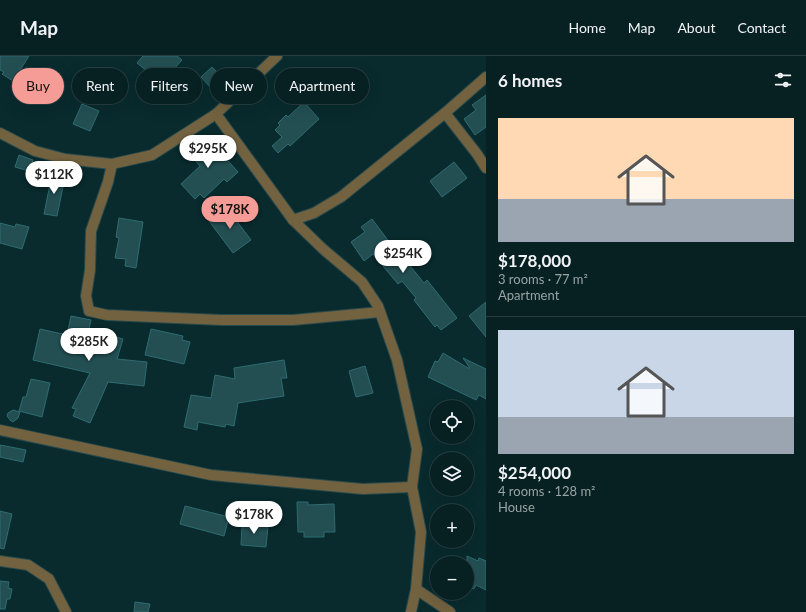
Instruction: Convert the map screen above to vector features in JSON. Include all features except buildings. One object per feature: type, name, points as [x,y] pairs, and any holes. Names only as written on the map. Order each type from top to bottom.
[{"type":"street","points":[[0,133],[43,153],[65,159],[112,164],[152,155],[216,114],[277,56]]},
{"type":"street","points":[[294,220],[314,213],[341,197],[445,113],[486,77]]},
{"type":"street","points":[[445,113],[486,168]]},
{"type":"street","points":[[216,114],[294,220],[323,249],[362,282],[378,306],[397,360],[417,449],[412,487],[421,532],[416,589],[411,612]]},
{"type":"street","points":[[112,164],[106,188],[91,231],[90,270],[86,296],[89,311],[107,315],[228,320],[293,320],[380,312]]},
{"type":"street","points":[[0,430],[212,475],[363,489],[412,487]]},
{"type":"street","points":[[0,561],[28,565],[49,579],[66,612]]},
{"type":"street","points":[[416,589],[450,612]]}]
